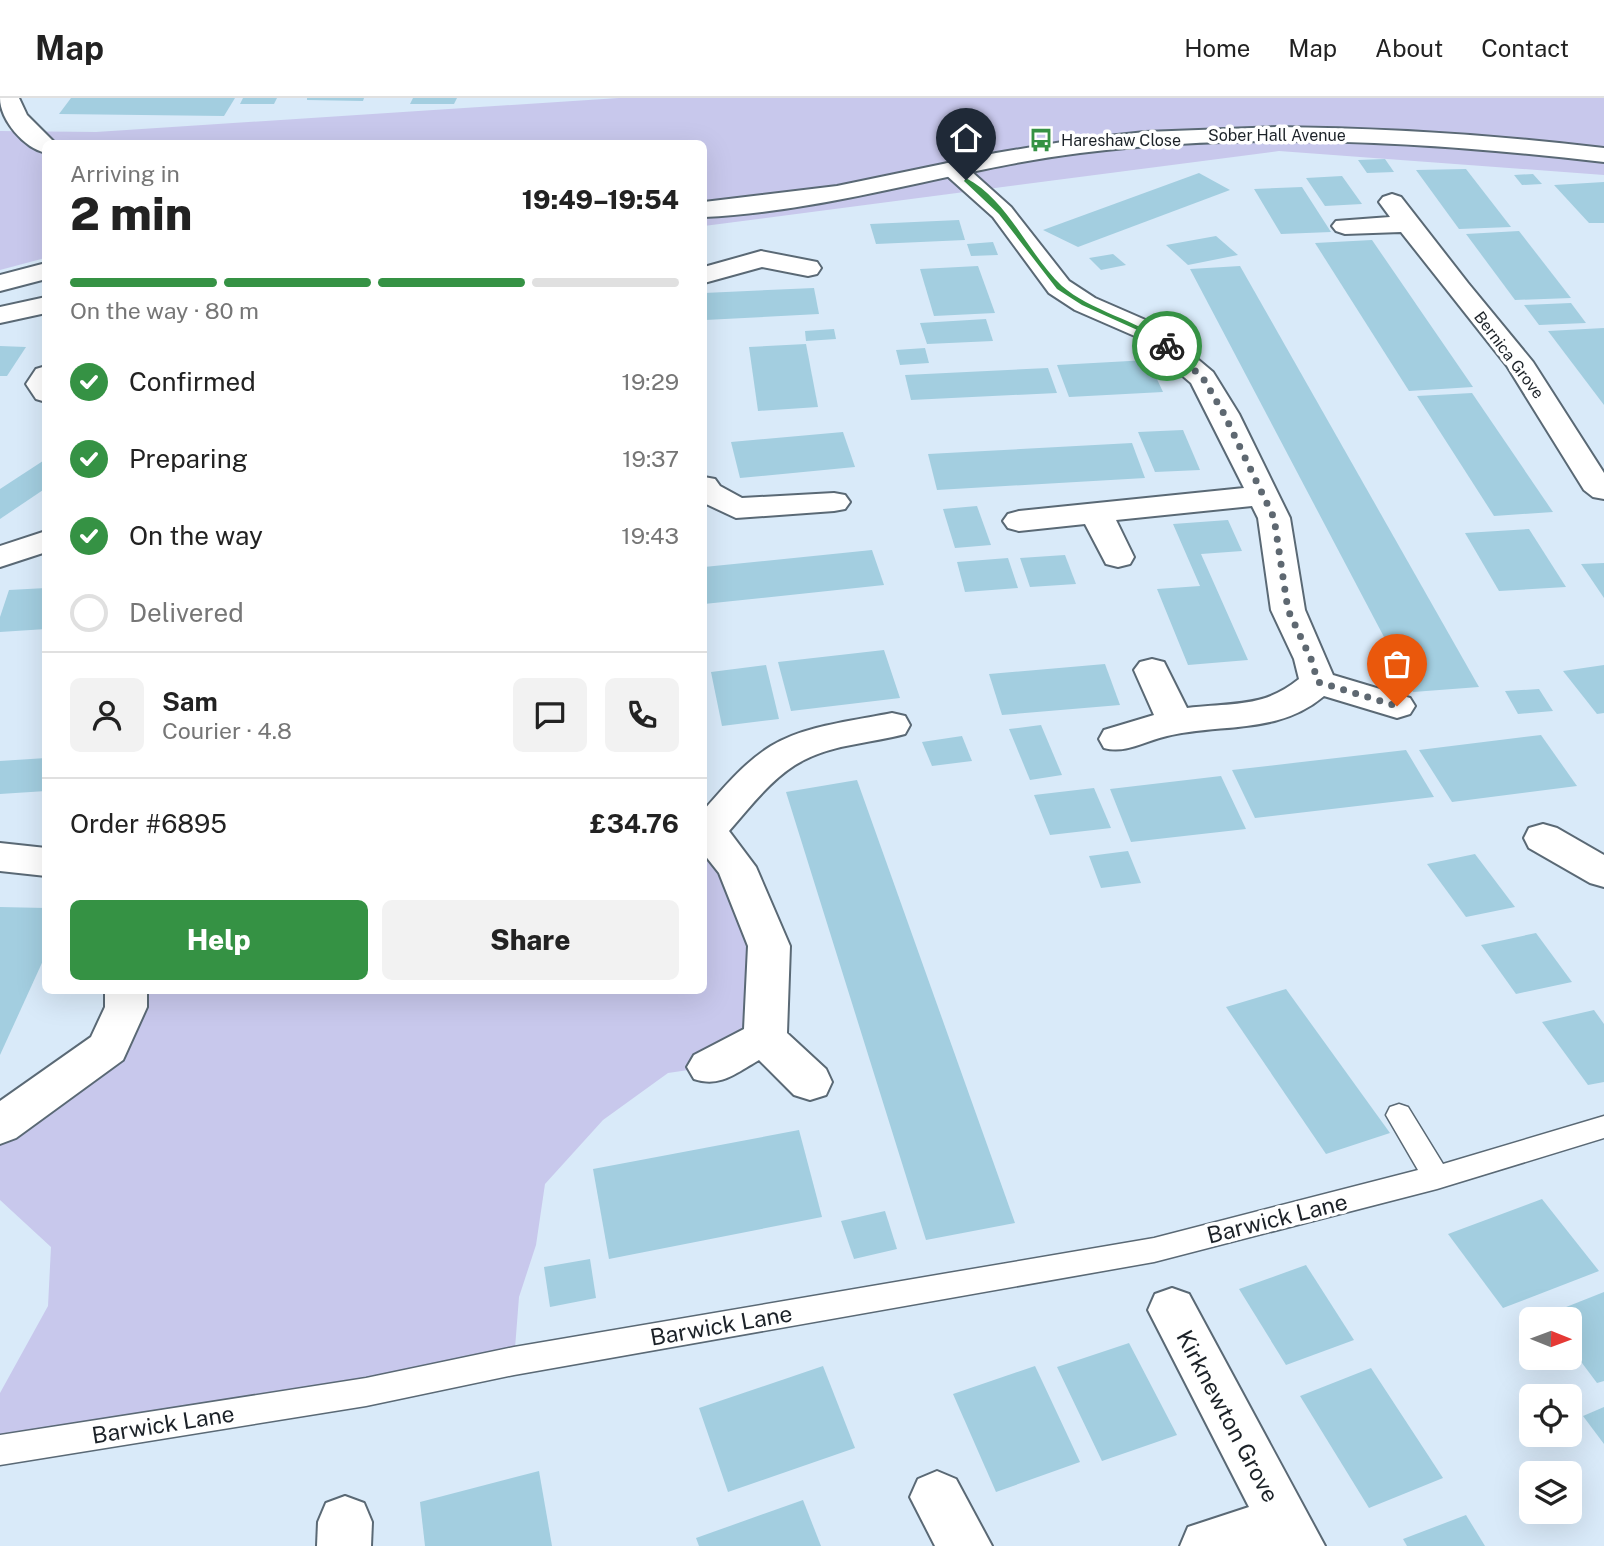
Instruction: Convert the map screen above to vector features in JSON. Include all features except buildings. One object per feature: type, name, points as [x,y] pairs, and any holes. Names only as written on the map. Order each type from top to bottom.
[{"type":"street","points":[[8,98],[10,107],[29,133],[42,143]]},
{"type":"street","name":"Sober Hall Avenue","points":[[707,210],[853,191],[1080,146],[1237,134],[1407,136],[1604,155]]},
{"type":"street","points":[[954,169],[1002,212],[1059,288],[1147,331],[1203,378],[1224,414],[1274,518],[1288,610],[1311,659],[1318,682]]},
{"type":"street","name":"Bernica Grove","points":[[1346,226],[1400,213],[1519,362],[1595,483],[1604,490]]},
{"type":"street","points":[[707,273],[756,247],[808,268]]},
{"type":"street","points":[[0,283],[42,272]]},
{"type":"street","points":[[2,315],[42,306]]},
{"type":"street","points":[[707,490],[729,521],[834,502]]},
{"type":"street","points":[[1019,520],[1263,495]]},
{"type":"street","points":[[1096,513],[1118,557]]},
{"type":"street","points":[[0,557],[42,542]]},
{"type":"street","points":[[1152,670],[1175,722]]},
{"type":"street","points":[[1318,682],[1397,706]]},
{"type":"street","points":[[1117,739],[1175,722],[1240,718],[1279,710],[1304,696],[1318,682]]},
{"type":"street","points":[[707,829],[743,790],[790,751],[892,725]]},
{"type":"street","points":[[707,833],[736,867],[769,946],[765,1039],[810,1082]]},
{"type":"street","points":[[1543,838],[1604,873]]},
{"type":"street","points":[[0,857],[42,862]]},
{"type":"street","points":[[0,1125],[107,1048],[126,1007],[126,994]]},
{"type":"street","points":[[709,1067],[746,1046],[765,1039]]},
{"type":"street","name":"Kirknewton Grove","points":[[1172,1310],[1291,1534],[1207,1546]]},
{"type":"street","points":[[937,1497],[965,1546]]},
{"type":"lane","points":[[1399,1115],[1437,1177]]},
{"type":"lane","name":"Barwick Lane","points":[[0,1450],[366,1392],[527,1359],[1154,1250],[1437,1177],[1604,1127]]},
{"type":"shaded area","points":[[619,98],[1604,98],[1604,175],[1279,151],[707,226],[707,140],[42,140],[42,259],[0,270],[0,131],[96,132]]},
{"type":"shaded area","points":[[707,831],[736,867],[765,1039],[709,1067],[668,1073],[603,1120],[545,1184],[536,1245],[519,1297],[514,1361],[0,1450],[0,1393],[48,1306],[51,1247],[0,1200],[0,1125],[107,1048],[125,994],[707,994]]},
{"type":"way so far","points":[[1167,346],[1203,378],[1224,414],[1274,518],[1288,610],[1311,659],[1318,682],[1397,706]]},
{"type":"place","name":"Hareshaw Close","points":[[1041,140]]},
{"type":"route","points":[[966,180],[1002,212],[1059,288],[1147,331],[1167,346]]}]
